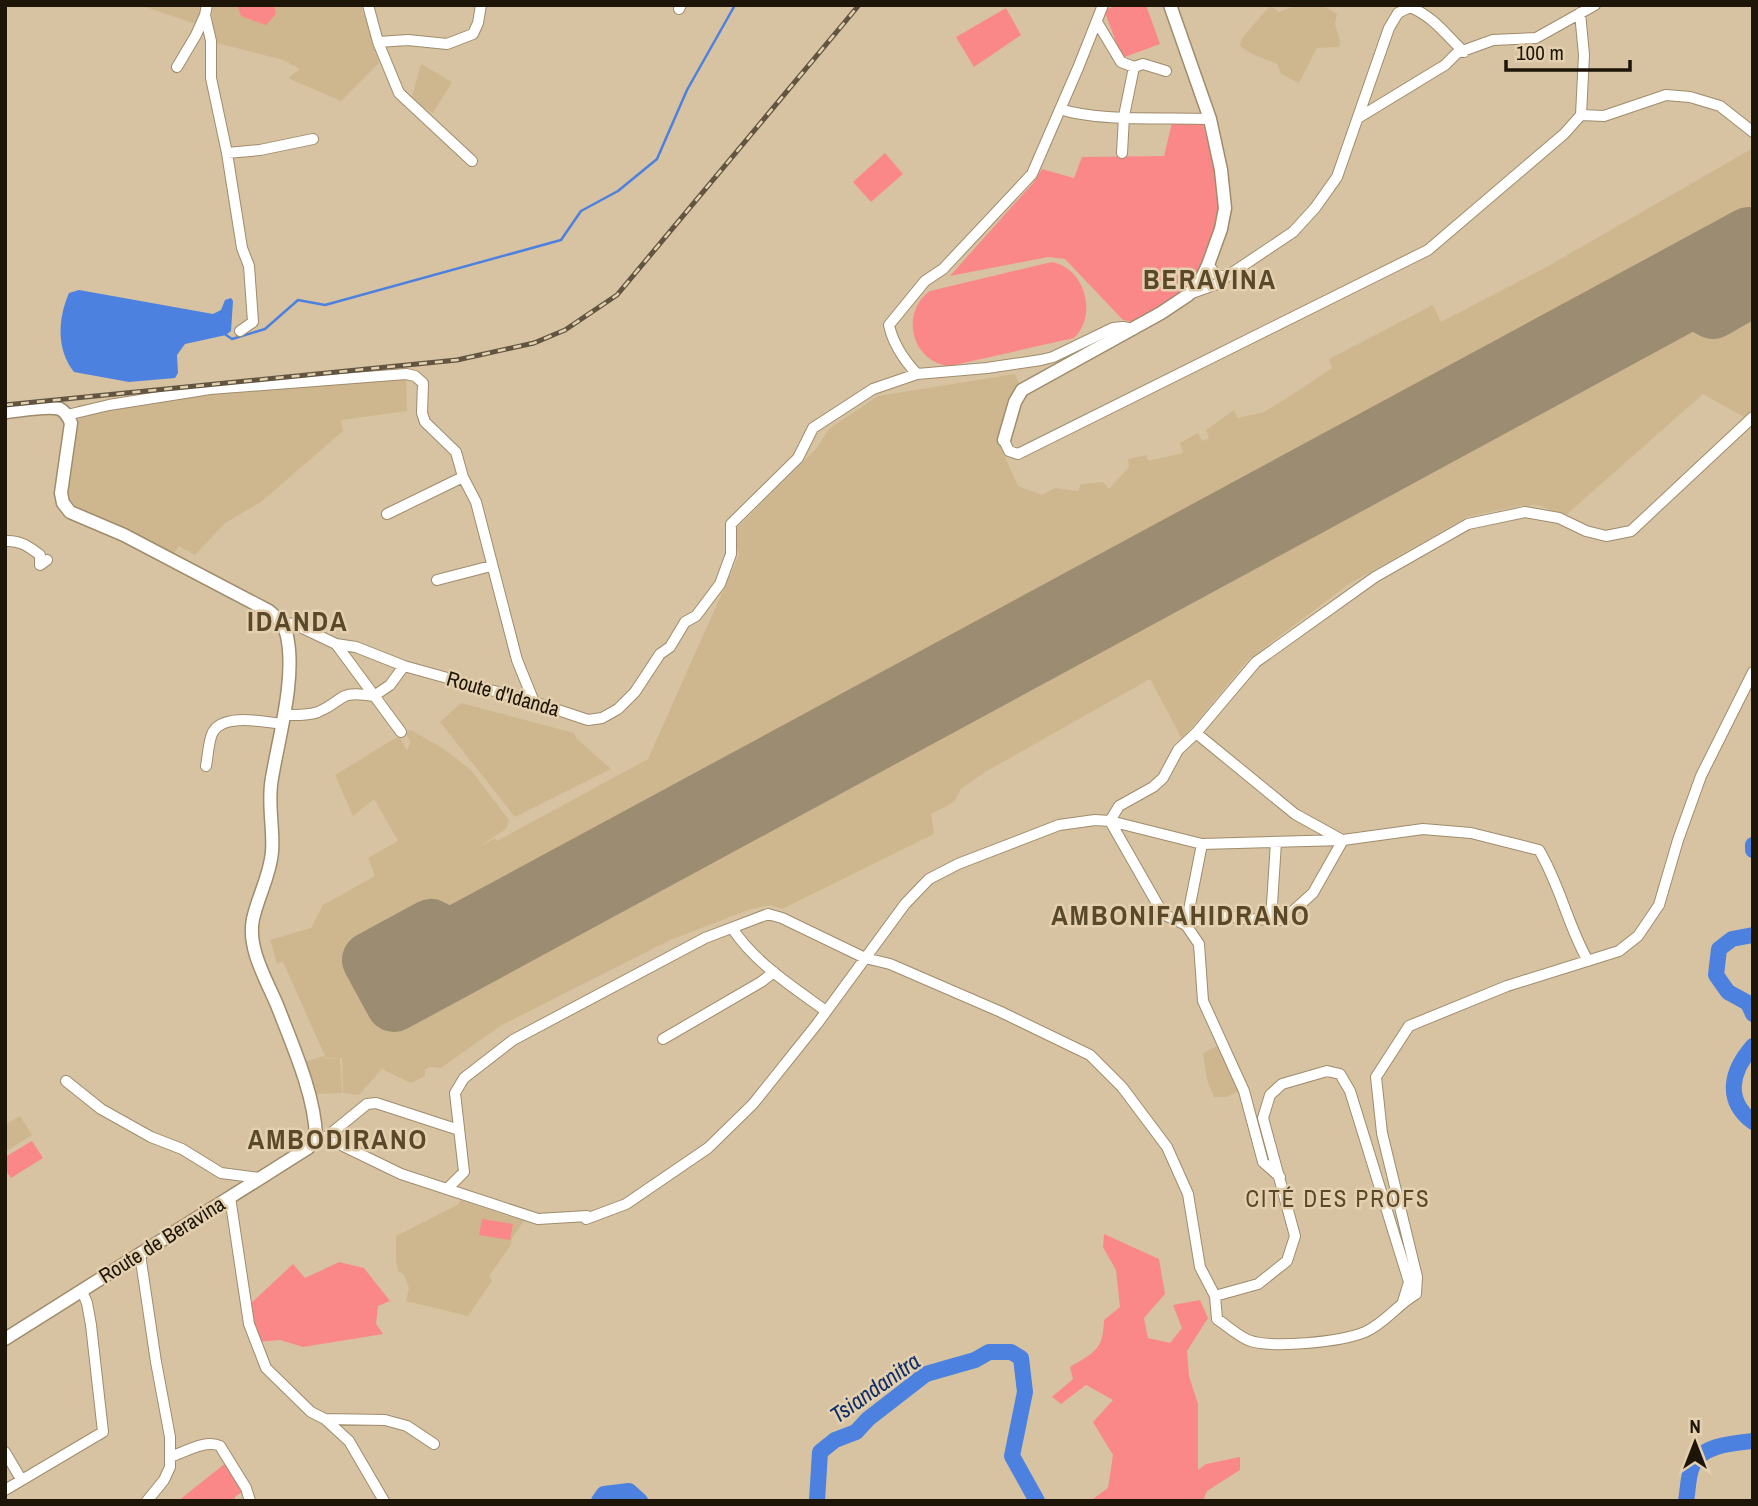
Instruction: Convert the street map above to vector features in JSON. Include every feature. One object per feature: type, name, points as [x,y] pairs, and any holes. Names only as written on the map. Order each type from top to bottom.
[{"type":"street","points":[[368,5],[378,42],[399,93],[472,160]]},
{"type":"street","points":[[378,42],[408,40],[447,44],[473,34],[481,5]]},
{"type":"street","points":[[1102,5],[1032,174],[943,269],[925,281],[889,325],[891,337],[908,365],[917,374],[1041,360],[1053,357],[1113,328],[1134,329]]},
{"type":"street","points":[[1170,5],[1210,118],[1221,170],[1225,208],[1221,229],[1208,265],[1200,282],[1188,295]]},
{"type":"street","points":[[1358,118],[1446,65],[1457,53],[1493,40],[1536,38],[1595,5]]},
{"type":"street","points":[[1464,52],[1434,20],[1422,12],[1410,7],[1399,9],[1389,29],[1337,177],[1315,208],[1293,232],[1220,283],[1188,295],[1134,329],[1022,390],[1014,402],[1004,440],[1009,452],[1018,454],[1429,250],[1564,134],[1581,115],[1584,55],[1580,13]]},
{"type":"street","points":[[177,67],[196,35],[206,10]]},
{"type":"street","points":[[206,10],[211,41],[211,78],[227,153],[242,248],[249,266],[253,322],[240,331]]},
{"type":"street","points":[[1097,22],[1121,62],[1134,67],[1143,64],[1166,71]]},
{"type":"street","points":[[1122,153],[1124,117],[1134,67]]},
{"type":"street","points":[[1581,115],[1604,116],[1666,95],[1690,97],[1720,106],[1753,132]]},
{"type":"street","points":[[1060,109],[1072,113],[1124,117],[1210,118]]},
{"type":"street","points":[[227,153],[260,150],[313,139]]},
{"type":"street","points":[[1208,265],[1217,275],[1226,277]]},
{"type":"street","points":[[67,415],[109,405],[210,389],[405,374],[415,376],[423,383],[422,413],[425,422],[456,452],[463,477],[475,502],[517,660],[534,702]]},
{"type":"street","name":"Route d'Idanda","points":[[283,624],[294,624],[336,644],[356,647],[404,666],[588,720],[602,718],[618,709],[635,692],[660,654],[670,647],[685,622],[696,616],[720,584],[731,554],[731,524],[799,458],[813,428],[873,389],[917,374]]},
{"type":"street","points":[[5,412],[50,408],[60,409],[67,415],[71,423],[61,492],[63,503],[70,512],[124,535],[269,611],[283,624],[288,637],[288,679],[284,719],[270,793],[272,849],[270,865],[253,920],[252,934],[256,952],[309,1095],[320,1138]]},
{"type":"street","points":[[1110,821],[1119,806],[1153,787],[1163,778],[1178,750],[1196,733],[1256,662],[1375,577],[1468,524],[1525,512],[1559,518],[1586,531],[1606,536],[1631,531],[1753,417]]},
{"type":"street","points":[[387,514],[463,477]]},
{"type":"street","points":[[5,541],[21,542],[28,546],[40,555],[40,565],[47,560]]},
{"type":"street","points":[[437,580],[491,566]]},
{"type":"street","points":[[336,644],[401,732]]},
{"type":"street","points":[[206,766],[212,733],[218,725],[239,720],[284,719],[305,715],[319,711],[344,694],[374,696],[390,685],[404,666]]},
{"type":"street","points":[[1402,1302],[1416,1294],[1417,1277],[1382,1133],[1376,1077],[1409,1026],[1507,986],[1619,951],[1638,936],[1659,905],[1701,776],[1753,672]]},
{"type":"street","points":[[1196,733],[1295,814],[1343,840]]},
{"type":"street","points":[[320,1138],[337,1143],[401,1174],[538,1219],[587,1216],[586,1219],[626,1204],[708,1148],[753,1104],[905,904],[929,879],[958,864],[1059,825],[1095,820],[1110,821],[1202,844],[1343,840],[1423,829],[1471,833],[1539,850],[1588,961]]},
{"type":"street","points":[[1110,821],[1163,914],[1186,925],[1199,944],[1203,1001],[1244,1091],[1263,1162],[1280,1177]]},
{"type":"street","points":[[1186,925],[1213,914],[1283,920],[1313,893],[1343,840]]},
{"type":"street","points":[[1271,919],[1276,842]]},
{"type":"street","points":[[1186,925],[1202,844]]},
{"type":"street","points":[[447,1189],[464,1172],[455,1093],[464,1078],[513,1040],[681,950],[768,914],[782,918],[865,958],[890,964],[1002,1012],[1090,1055],[1122,1087],[1167,1147],[1188,1194],[1200,1267],[1215,1296],[1217,1319],[1249,1340],[1299,1345],[1363,1333],[1392,1316],[1402,1302],[1409,1282],[1350,1091],[1340,1074],[1327,1071],[1282,1084],[1270,1095],[1263,1118],[1294,1236],[1287,1261],[1258,1284],[1215,1296]]},
{"type":"street","points":[[732,928],[741,941],[774,972],[826,1011]]},
{"type":"street","points":[[663,1039],[774,972]]},
{"type":"street","points":[[66,1082],[101,1109],[151,1137],[182,1149],[221,1173],[260,1178]]},
{"type":"street","points":[[320,1138],[367,1104],[376,1103],[459,1130]]},
{"type":"street","name":"Route de Beravina","points":[[5,1339],[320,1138]]},
{"type":"street","points":[[230,1197],[249,1324],[266,1368],[311,1412],[325,1419],[349,1441],[384,1501]]},
{"type":"street","points":[[140,1254],[156,1362],[167,1412],[170,1457],[170,1467],[164,1480],[150,1499]]},
{"type":"street","points":[[5,1490],[103,1432],[91,1325],[82,1291]]},
{"type":"street","points":[[325,1419],[385,1420],[407,1426],[434,1444]]},
{"type":"street","points":[[170,1457],[214,1443],[220,1447],[246,1488],[250,1501]]},
{"type":"street","points":[[5,1452],[21,1479]]},
{"type":"shaded area","points":[[140,5],[204,5],[199,25]]},
{"type":"shaded area","points":[[212,5],[361,5],[379,63],[341,101],[288,78],[300,69],[283,60],[213,42]]},
{"type":"shaded area","points":[[237,5],[274,5],[276,14],[266,25],[241,16]]},
{"type":"shaded area","points":[[1119,5],[1146,5],[1160,44],[1122,58],[1104,10]]},
{"type":"shaded area","points":[[1297,5],[1322,5],[1337,14],[1335,24],[1340,40],[1339,47],[1317,48],[1299,83],[1281,74],[1277,64],[1240,46],[1242,38],[1270,6],[1279,12]]},
{"type":"shaded area","points":[[1006,8],[1021,35],[974,67],[956,37]]},
{"type":"shaded area","points":[[421,64],[452,82],[433,113],[411,100]]},
{"type":"shaded area","points":[[1172,123],[1203,124],[1219,186],[1218,221],[1196,280],[1180,299],[1139,323],[1123,320],[1065,259],[1048,257],[950,276],[1033,183],[1042,169],[1074,178],[1082,157],[1164,156]]},
{"type":"shaded area","points":[[1753,148],[1753,417],[1749,420],[1703,394],[1566,515],[1537,505],[1467,517],[1349,584],[1249,659],[1182,739],[1150,679],[985,772],[961,789],[954,802],[931,814],[934,834],[782,909],[770,905],[751,909],[670,940],[500,1026],[441,1068],[430,1067],[425,1070],[425,1076],[411,1083],[382,1069],[359,1095],[343,1093],[342,1058],[326,1058],[283,962],[277,963],[270,940],[311,928],[323,905],[375,876],[368,858],[398,841],[374,799],[353,816],[335,775],[399,736],[407,751],[410,742],[406,732],[411,730],[444,749],[471,770],[509,820],[506,829],[478,847],[495,838],[497,841],[648,759],[739,555],[732,533],[816,449],[829,429],[878,396],[1015,374],[1021,387],[1005,422],[1000,446],[1018,486],[1042,495],[1055,488],[1078,491],[1081,484],[1103,482],[1109,489],[1129,467],[1128,459],[1147,455],[1148,461],[1183,453],[1180,443],[1198,433],[1202,441],[1209,438],[1206,430],[1234,410],[1238,418],[1264,412],[1332,368],[1329,359],[1433,305],[1441,322],[1543,269]]},
{"type":"shaded area","points":[[885,153],[903,174],[871,202],[853,182]]},
{"type":"shaded area","points":[[1052,262],[1073,273],[1084,294],[1085,317],[1074,338],[950,366],[937,363],[919,347],[914,336],[915,312],[920,300],[930,291]]},
{"type":"shaded area","points":[[406,374],[407,411],[341,420],[343,431],[261,502],[225,523],[195,555],[179,546],[173,555],[66,501],[79,418],[78,405]]},
{"type":"shaded area","points":[[461,703],[574,733],[577,739],[611,769],[515,817],[440,722]]},
{"type":"shaded area","points":[[1221,1044],[1242,1089],[1227,1097],[1214,1097],[1207,1080],[1203,1053]]},
{"type":"shaded area","points":[[324,1056],[326,1059],[340,1058],[342,1093],[314,1094],[304,1062]]},
{"type":"shaded area","points":[[20,1116],[32,1135],[5,1152],[5,1125]]},
{"type":"shaded area","points":[[32,1141],[43,1158],[11,1178],[5,1169],[5,1157]]},
{"type":"shaded area","points":[[460,1200],[524,1221],[489,1276],[492,1281],[468,1316],[406,1301],[409,1288],[404,1275],[398,1271],[396,1260],[396,1236],[459,1204]]},
{"type":"shaded area","points":[[482,1219],[513,1224],[510,1240],[479,1235]]},
{"type":"shaded area","points":[[1104,1234],[1159,1259],[1165,1294],[1144,1318],[1148,1338],[1170,1343],[1182,1328],[1173,1305],[1200,1300],[1208,1318],[1187,1351],[1189,1376],[1198,1404],[1198,1470],[1206,1464],[1240,1457],[1240,1470],[1207,1491],[1203,1501],[1090,1501],[1108,1488],[1113,1455],[1093,1422],[1113,1400],[1086,1385],[1061,1404],[1052,1397],[1073,1379],[1070,1367],[1096,1349],[1102,1338],[1104,1320],[1120,1307],[1116,1270],[1103,1247]]},
{"type":"shaded area","points":[[339,1262],[364,1268],[390,1301],[378,1306],[376,1324],[383,1334],[303,1347],[280,1340],[256,1342],[247,1307],[293,1264],[305,1278]]},
{"type":"shaded area","points":[[227,1462],[243,1491],[234,1501],[178,1501]]},
{"type":"water","points":[[79,290],[213,314],[221,310],[225,300],[231,298],[231,331],[226,335],[185,344],[177,355],[178,373],[175,378],[129,382],[74,372],[64,353],[61,323],[69,293]]},
{"type":"waterway","points":[[226,335],[232,339],[265,329],[298,300],[325,305],[561,240],[581,211],[618,191],[657,159],[687,90],[735,5]]},
{"type":"waterway","name":"Tsiandanitra","points":[[1753,845],[1753,850]]},
{"type":"waterway","name":"Tsiandanitra","points":[[1753,935],[1732,939],[1719,949],[1716,975],[1728,992],[1748,1003],[1753,1014]]},
{"type":"waterway","name":"Tsiandanitra","points":[[1753,1046],[1740,1065],[1734,1085],[1738,1104],[1753,1122]]},
{"type":"waterway","name":"Tsiandanitra","points":[[817,1501],[820,1452],[835,1440],[856,1432],[868,1419],[926,1374],[975,1360],[989,1352],[1011,1352],[1021,1358],[1025,1392],[1012,1456],[1037,1501]]},
{"type":"waterway","name":"Tsiandanitra","points":[[1686,1501],[1691,1471],[1702,1454],[1718,1446],[1753,1441]]},
{"type":"waterway","name":"Tsiandanitra","points":[[599,1501],[604,1494],[629,1491],[640,1501]]},
{"type":"runway","points":[[1753,241],[1749,235],[450,937],[431,927],[370,960],[394,1004],[1693,300],[1713,311],[1753,288]]},
{"type":"railway","points":[[5,405],[457,360],[534,343],[565,330],[617,295],[859,5]]},
{"type":"district","name":"BERAVINA","points":[[1210,279]]},
{"type":"district","name":"IDANDA","points":[[298,621]]},
{"type":"district","name":"AMBONIFAHIDRANO","points":[[1181,915]]},
{"type":"district","name":"AMBODIRANO","points":[[338,1139]]},
{"type":"district","name":"CITÉ DES PROFS","points":[[1338,1199]]}]
